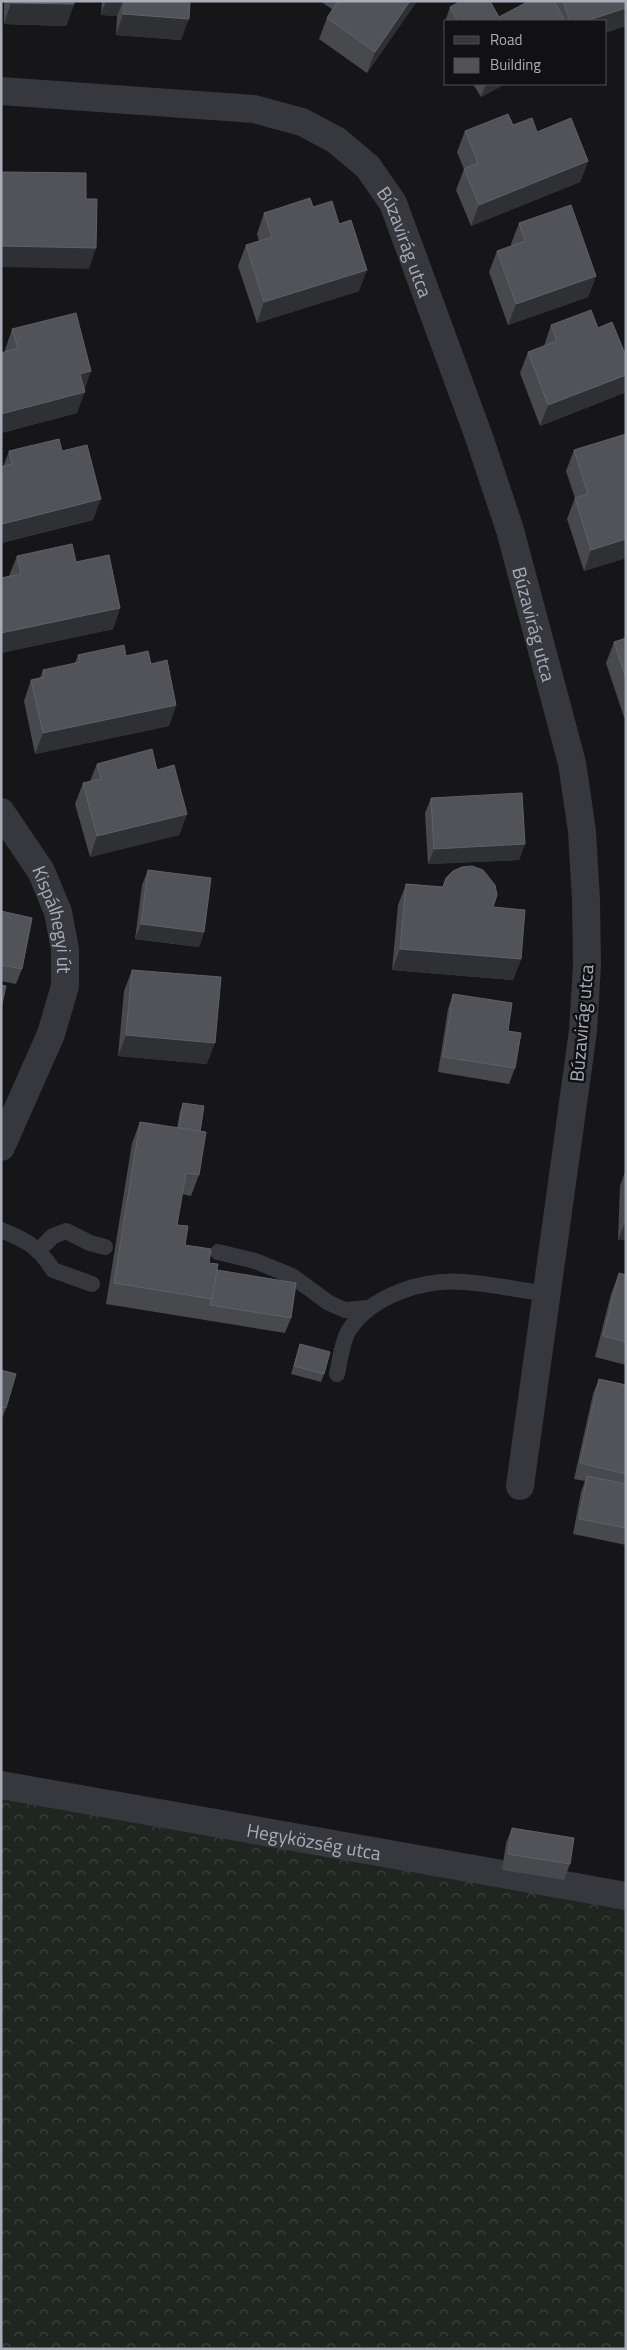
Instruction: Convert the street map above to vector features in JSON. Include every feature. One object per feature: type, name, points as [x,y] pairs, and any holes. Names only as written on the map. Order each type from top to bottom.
[{"type":"street","name":"Búzavirág utca","points":[[1,91],[254,109],[302,122],[336,140],[368,167],[393,203],[479,437],[510,530],[572,763],[582,831],[587,965],[583,1031],[520,1486]]},
{"type":"street","name":"Kispálhegyi út","points":[[1,812],[41,871],[58,912],[65,949],[65,986],[51,1034],[1,1147]]},
{"type":"street","name":"Hegyközség utca","points":[[1,1785],[626,1896]]},
{"type":"lane","points":[[1,1230],[27,1240],[45,1256],[53,1270],[92,1284]]},
{"type":"lane","points":[[38,1251],[53,1236],[66,1231],[90,1243],[105,1247]]},
{"type":"lane","points":[[218,1252],[255,1261],[292,1276],[329,1303],[345,1310],[368,1308]]},
{"type":"lane","points":[[337,1374],[348,1332],[368,1308],[395,1293],[428,1285],[462,1281],[547,1294]]},
{"type":"green space","points":[[1,1798],[626,1904],[626,2349],[1,2349]]},
{"type":"building","points":[[11,1],[74,1],[74,4],[11,3]]},
{"type":"building","points":[[124,1],[190,1],[189,19],[123,14]]},
{"type":"building","points":[[338,1],[410,1],[375,52],[327,18]]},
{"type":"building","points":[[461,1],[490,1],[499,17],[529,1],[554,1],[564,20],[457,20],[450,7]]},
{"type":"building","points":[[563,1],[626,1],[626,8],[589,20],[570,20]]},
{"type":"building","points":[[508,114],[513,125],[532,118],[537,132],[571,118],[588,161],[479,205],[464,169],[478,163],[465,131]]},
{"type":"building","points":[[1,172],[86,173],[86,199],[97,199],[96,248],[1,246]]},
{"type":"building","points":[[310,198],[313,207],[332,201],[339,224],[351,220],[367,270],[264,302],[246,245],[272,237],[264,213]]},
{"type":"building","points":[[571,205],[596,276],[516,304],[497,251],[525,241],[519,223]]},
{"type":"building","points":[[591,310],[598,328],[612,322],[626,356],[626,375],[548,405],[528,352],[557,341],[551,325]]},
{"type":"building","points":[[76,313],[91,371],[80,374],[85,392],[1,414],[1,353],[18,348],[12,329]]},
{"type":"building","points":[[626,434],[626,539],[591,550],[575,498],[588,494],[574,450]]},
{"type":"building","points":[[59,439],[62,451],[87,445],[101,499],[2,524],[1,467],[12,464],[9,451]]},
{"type":"building","points":[[72,544],[76,562],[109,555],[120,608],[1,633],[1,578],[21,574],[17,556]]},
{"type":"building","points":[[626,638],[626,678],[614,642]]},
{"type":"building","points":[[124,645],[126,656],[148,651],[151,664],[167,660],[176,705],[43,733],[31,680],[44,677],[43,670],[80,662],[78,655]]},
{"type":"building","points":[[152,749],[157,770],[174,765],[187,814],[97,836],[83,783],[101,779],[97,764]]},
{"type":"building","points":[[522,793],[525,844],[434,849],[431,798]]},
{"type":"building","points":[[472,866],[483,870],[495,885],[497,895],[493,907],[525,910],[521,959],[400,949],[406,884],[443,887],[446,878],[453,871],[462,867]]},
{"type":"building","points":[[148,870],[211,878],[204,932],[141,924]]},
{"type":"building","points":[[1,911],[32,918],[22,969],[1,965]]},
{"type":"building","points":[[132,970],[221,977],[215,1043],[126,1035]]},
{"type":"building","points":[[1,985],[6,986],[1,1008]]},
{"type":"building","points":[[453,994],[512,1003],[508,1031],[521,1033],[515,1068],[443,1057]]},
{"type":"building","points":[[183,1103],[204,1106],[200,1132],[179,1128]]},
{"type":"building","points":[[140,1122],[206,1132],[199,1175],[186,1173],[177,1225],[188,1226],[185,1245],[211,1249],[209,1263],[218,1264],[212,1299],[114,1283]]},
{"type":"building","points":[[217,1270],[296,1283],[291,1318],[210,1305]]},
{"type":"building","points":[[619,1273],[626,1275],[626,1342],[603,1336]]},
{"type":"building","points":[[300,1344],[330,1352],[324,1374],[294,1366]]},
{"type":"building","points":[[1,1370],[16,1374],[6,1408],[1,1407]]},
{"type":"building","points":[[599,1379],[626,1385],[626,1474],[580,1463]]},
{"type":"building","points":[[587,1476],[626,1484],[626,1528],[579,1519]]},
{"type":"building","points":[[512,1828],[574,1838],[570,1864],[508,1854]]}]
